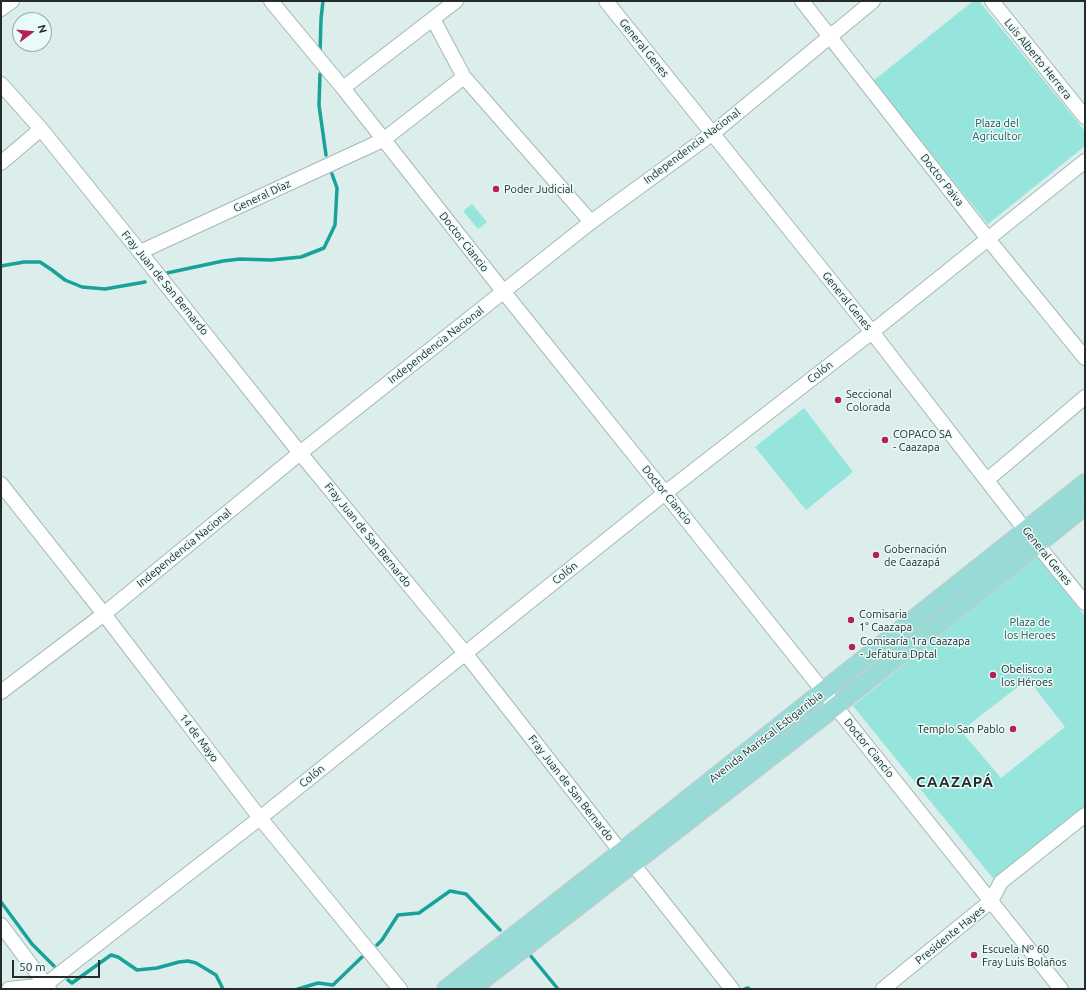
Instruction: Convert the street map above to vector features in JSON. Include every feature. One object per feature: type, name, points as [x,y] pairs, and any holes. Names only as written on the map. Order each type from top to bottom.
[{"type":"main road","name":"Avenida Mariscal Estigarribia","points":[[471,989],[823,691],[1085,483]]},
{"type":"main road","name":"Avenida Mariscal Estigarribia","points":[[446,989],[836,706],[1085,506]]},
{"type":"street","points":[[1,9],[12,1]]},
{"type":"street","name":"Doctor Ciancio","points":[[271,1],[343,88],[503,291],[1061,989]]},
{"type":"street","points":[[343,88],[456,1]]},
{"type":"street","name":"General Genes","points":[[606,1],[713,132],[872,332],[1026,531],[1085,603]]},
{"type":"street","name":"Doctor Paiva","points":[[802,1],[988,239],[1085,358]]},
{"type":"street","name":"Independencia Nacional","points":[[1,692],[104,614],[300,453],[503,291],[591,222],[713,132],[873,1]]},
{"type":"street","name":"Luis Alberto Herrera","points":[[992,1],[1085,117]]},
{"type":"street","points":[[434,19],[464,77],[591,222]]},
{"type":"street","name":"General Díaz","points":[[140,252],[383,140],[464,77]]},
{"type":"street","name":"Fray Juan de San Bernardo","points":[[1,84],[41,129],[300,453],[465,653],[732,989]]},
{"type":"street","points":[[1,163],[41,129]]},
{"type":"street","name":"Colón","points":[[47,987],[665,493],[872,332],[1085,161]]},
{"type":"street","points":[[987,480],[1085,397]]},
{"type":"street","name":"14 de Mayo","points":[[1,484],[104,614],[260,818],[400,989]]},
{"type":"street","name":"Presidente Hayes","points":[[883,989],[991,901],[1001,882],[1085,815]]},
{"type":"street","points":[[1,925],[47,987]]},
{"type":"street","points":[[9,989],[47,987]]},
{"type":"green space","name":"Plaza del Agricultor","points":[[973,1],[979,1],[1085,131],[1085,146],[988,224],[873,81]]},
{"type":"green space","points":[[472,204],[487,222],[478,229],[463,211]]},
{"type":"green space","points":[[804,408],[853,472],[806,510],[755,447]]},
{"type":"green space","name":"Plaza de los Heroes","points":[[1037,556],[1085,616],[1085,809],[996,882],[853,706]],"holes":[[[1028,679],[1065,727],[1001,778],[961,731]]]},
{"type":"waterway","points":[[320,54],[323,1]]},
{"type":"waterway","points":[[320,74],[319,105],[326,155]]},
{"type":"waterway","points":[[167,273],[223,261],[240,259],[271,260],[301,257],[324,248],[335,225],[337,188],[332,174]]},
{"type":"waterway","points":[[1,266],[24,262],[40,262],[65,280],[82,287],[105,289],[145,282]]},
{"type":"waterway","points":[[377,945],[382,940],[398,915],[419,913],[450,891],[466,894],[500,930]]},
{"type":"waterway","points":[[1,902],[32,944],[54,966]]},
{"type":"waterway","points":[[68,980],[72,983],[111,955],[118,957],[137,970],[157,968],[179,962],[188,961],[196,963],[216,975],[223,989]]},
{"type":"waterway","points":[[530,955],[558,989]]},
{"type":"waterway","points":[[298,989],[318,983],[333,985],[362,957]]},
{"type":"waterway","points":[[745,989],[749,989]]},
{"type":"place","name":"Poder Judicial","points":[[496,189]]},
{"type":"place","name":"Seccional Colorada","points":[[838,400]]},
{"type":"place","name":"COPACO SA - Caazapa","points":[[885,440]]},
{"type":"place","name":"Gobernación de Caazapá","points":[[876,555]]},
{"type":"place","name":"Comisaria 1° Caazapa","points":[[851,620]]},
{"type":"place","name":"Comisaría 1ra Caazapa - Jefatura Dptal","points":[[852,647]]},
{"type":"place","name":"Obelisco a los Héroes","points":[[993,675]]},
{"type":"place","name":"Templo San Pablo","points":[[1013,729]]},
{"type":"place","name":"Escuela Nº 60 Fray Luis Bolaños","points":[[974,955]]},
{"type":"district","name":"CAAZAPÁ","points":[[955,782]]}]
